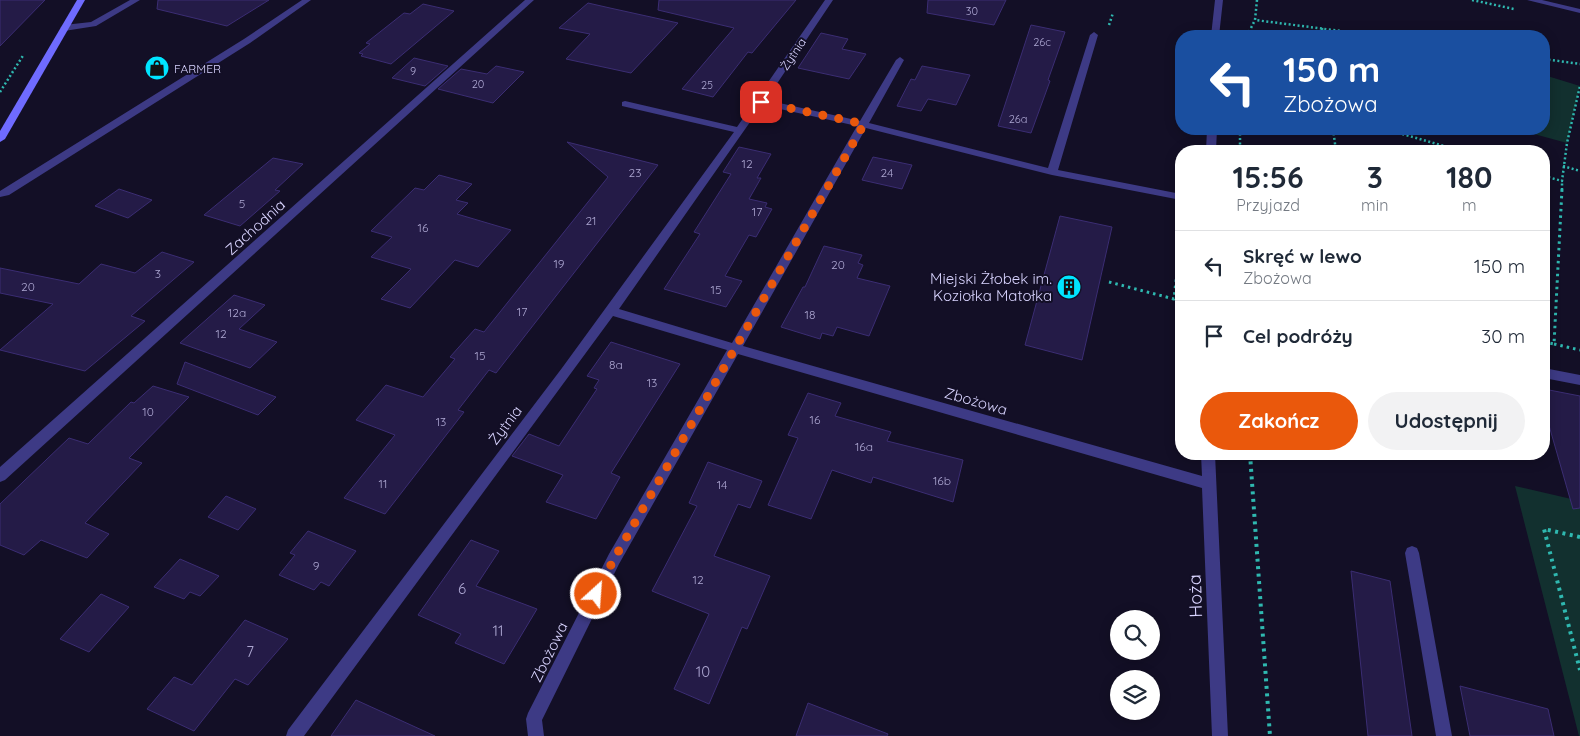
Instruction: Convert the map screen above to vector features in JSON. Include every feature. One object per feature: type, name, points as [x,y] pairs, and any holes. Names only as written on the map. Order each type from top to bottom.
[{"type":"main road","points":[[0,139],[81,0]]},
{"type":"street","points":[[64,28],[94,24],[136,0]]},
{"type":"street","points":[[0,194],[5,193],[65,156],[307,0]]},
{"type":"street","name":"Zachodnia","points":[[0,476],[530,0]]},
{"type":"street","name":"Żytnia","points":[[294,736],[610,311],[761,102],[829,0]]},
{"type":"street","points":[[1216,30],[1219,0]]},
{"type":"street","points":[[1531,0],[1580,11]]},
{"type":"street","points":[[1052,172],[1094,35]]},
{"type":"street","name":"Zbożowa","points":[[536,736],[534,719],[614,559],[900,60]]},
{"type":"street","points":[[761,102],[864,124],[1052,172],[1175,196]]},
{"type":"street","points":[[625,104],[740,131]]},
{"type":"street","name":"Zbożowa","points":[[610,311],[734,349],[1209,484]]},
{"type":"street","points":[[1550,374],[1580,380]]},
{"type":"street","name":"Hoża","points":[[1208,460],[1220,736]]},
{"type":"street","points":[[1412,553],[1444,736]]},
{"type":"path","points":[[1249,30],[1255,20],[1256,0]]},
{"type":"path","points":[[1255,20],[1336,30]]},
{"type":"path","points":[[1550,60],[1580,64]]},
{"type":"path","points":[[1554,344],[1563,166],[1580,86]]},
{"type":"path","points":[[1406,135],[1440,145]]},
{"type":"path","points":[[1563,166],[1580,170]]},
{"type":"path","points":[[1550,178],[1562,181]]},
{"type":"path","points":[[1109,282],[1174,299],[1175,290]]},
{"type":"path","points":[[1550,343],[1580,350]]},
{"type":"path","points":[[1250,460],[1270,736]]},
{"type":"path","points":[[1580,537],[1544,529],[1580,670]]},
{"type":"green space","points":[[1550,77],[1580,86],[1567,143],[1538,135],[1550,135]]},
{"type":"green space","points":[[1515,486],[1580,501],[1580,736],[1579,736]]},
{"type":"building","points":[[0,0],[45,0],[0,46]]},
{"type":"building","points":[[158,0],[269,0],[227,26],[157,9]]},
{"type":"building","points":[[659,0],[796,0],[752,53],[748,52],[713,97],[682,89],[734,28],[658,10]]},
{"type":"building","points":[[928,0],[1006,0],[994,25],[927,13]]},
{"type":"building","points":[[588,3],[678,23],[631,73],[566,59],[590,34],[559,28]]},
{"type":"building","points":[[423,4],[454,11],[391,64],[361,56],[363,54],[359,53],[370,44],[366,43],[404,13],[410,14]]},
{"type":"building","points":[[1031,25],[1065,32],[1031,133],[998,126]]},
{"type":"building","points":[[821,33],[848,39],[842,49],[866,54],[849,79],[798,68]]},
{"type":"building","points":[[414,58],[448,66],[425,86],[392,78]]},
{"type":"building","points":[[496,66],[524,72],[493,103],[438,89],[461,69],[487,74]]},
{"type":"building","points":[[922,66],[970,75],[956,105],[928,99],[921,111],[897,106],[911,79],[915,80]]},
{"type":"building","points":[[567,142],[658,165],[496,373],[489,370],[458,410],[464,412],[385,514],[344,498],[395,435],[356,420],[386,385],[423,397],[455,359],[450,357],[475,329],[484,332],[608,177]]},
{"type":"building","points":[[739,147],[771,154],[757,178],[761,178],[749,199],[767,203],[765,207],[772,209],[756,237],[749,235],[725,276],[742,281],[726,307],[664,289],[700,234],[694,232],[731,174],[723,172]]},
{"type":"building","points":[[873,157],[912,165],[902,189],[862,180]]},
{"type":"building","points":[[273,158],[303,164],[275,190],[280,191],[240,226],[204,215]]},
{"type":"building","points":[[439,175],[472,184],[456,200],[468,203],[457,214],[511,230],[478,267],[455,260],[410,308],[381,299],[411,269],[371,257],[392,237],[371,231],[415,188],[424,190]]},
{"type":"building","points":[[119,189],[152,200],[128,218],[95,206]]},
{"type":"building","name":"Miejski Żłobek im. Koziołka Matołka","points":[[1060,216],[1112,227],[1082,360],[1025,345]]},
{"type":"building","points":[[824,246],[862,255],[858,263],[863,265],[857,278],[890,286],[869,336],[837,327],[833,336],[822,333],[820,339],[781,327],[803,287],[805,287]]},
{"type":"building","points":[[162,252],[194,262],[131,316],[145,321],[85,371],[0,350],[53,304],[0,293],[0,268],[79,284],[101,264],[135,273]]},
{"type":"building","points":[[234,295],[265,305],[239,329],[277,342],[250,368],[180,343]]},
{"type":"building","points":[[611,342],[680,364],[611,473],[620,477],[596,519],[546,502],[563,475],[512,456],[529,434],[559,446],[597,389],[594,388],[599,380],[587,376]]},
{"type":"building","points":[[185,362],[276,397],[258,415],[177,384]]},
{"type":"building","points":[[153,386],[189,397],[129,458],[142,463],[85,523],[109,534],[87,558],[41,540],[24,555],[0,545],[0,504],[69,438],[88,444],[131,402],[134,403]]},
{"type":"building","points":[[1550,390],[1580,396],[1580,508],[1573,509],[1550,429]]},
{"type":"building","points":[[808,393],[841,403],[835,416],[891,432],[887,441],[963,460],[953,502],[873,477],[871,483],[832,470],[811,519],[768,505],[798,438],[788,435]]},
{"type":"building","points":[[708,462],[762,481],[750,508],[738,504],[714,556],[770,576],[747,629],[742,627],[709,704],[674,689],[709,614],[652,591],[697,506],[689,503]]},
{"type":"building","points":[[226,496],[256,509],[238,530],[208,517]]},
{"type":"building","points":[[308,531],[356,551],[329,586],[321,582],[314,590],[279,575],[295,555],[290,553]]},
{"type":"building","points":[[471,540],[499,551],[476,586],[537,609],[504,664],[455,643],[461,634],[418,615]]},
{"type":"building","points":[[180,559],[219,576],[200,596],[190,592],[184,599],[154,587]]},
{"type":"building","points":[[1351,571],[1390,581],[1412,736],[1368,736]]},
{"type":"building","points":[[101,594],[129,607],[89,652],[60,639]]},
{"type":"building","points":[[245,620],[288,639],[248,685],[235,679],[194,731],[147,709],[174,677],[192,685]]},
{"type":"building","points":[[1460,686],[1548,709],[1554,736],[1470,736]]},
{"type":"building","points":[[356,700],[435,736],[331,736]]},
{"type":"building","points":[[808,703],[888,734],[887,736],[796,736]]},
{"type":"place","name":"FARMER","points":[[157,68]]},
{"type":"place","name":"Miejski Żłobek im. Koziołka Matołka","points":[[1069,287]]},
{"type":"route","points":[[596,594],[614,559],[864,124],[761,102]]}]
